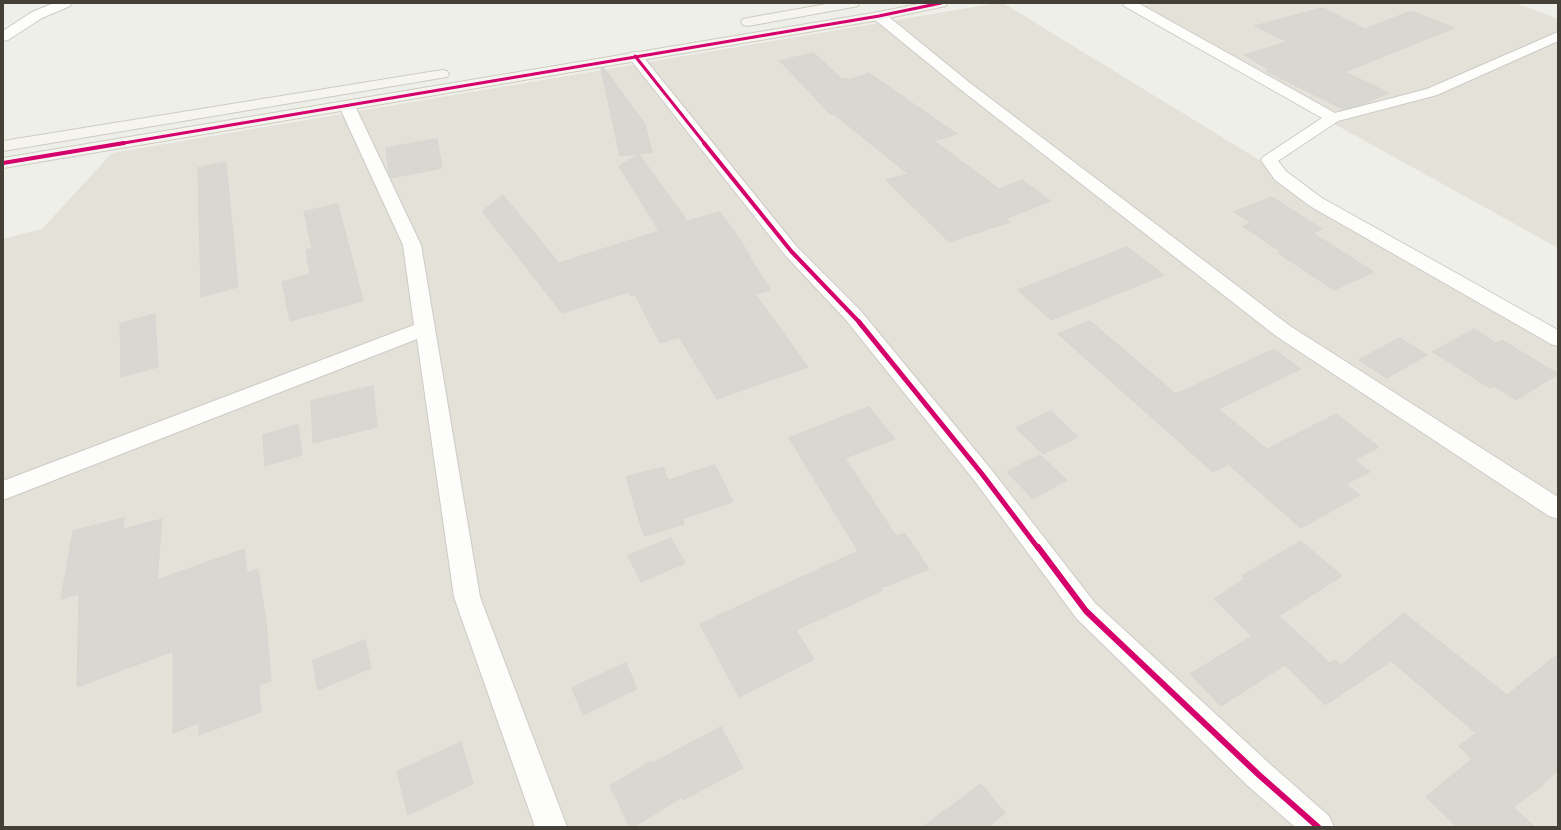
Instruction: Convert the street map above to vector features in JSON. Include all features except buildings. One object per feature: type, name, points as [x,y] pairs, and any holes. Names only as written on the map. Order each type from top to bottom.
[{"type":"street","points":[[3,36],[38,15],[65,3]]},
{"type":"street","points":[[737,24],[854,3]]},
{"type":"street","points":[[3,146],[344,98],[632,48],[879,16],[941,3]]},
{"type":"street","points":[[1129,3],[1333,118]]},
{"type":"street","points":[[879,16],[965,86],[1283,331],[1558,509]]},
{"type":"street","points":[[1558,36],[1432,92],[1333,118],[1270,160],[1281,176],[1316,202],[1558,339]]},
{"type":"street","points":[[632,48],[791,251],[853,315],[982,474],[1086,611],[1259,775],[1318,827]]},
{"type":"street","points":[[557,56],[588,51]]},
{"type":"street","points":[[3,163],[307,113],[344,98],[456,72]]},
{"type":"street","points":[[344,98],[412,244],[467,597],[551,827]]},
{"type":"street","points":[[3,491],[425,328]]},
{"type":"shaded area","points":[[1003,3],[1555,341],[1558,338],[1558,827],[3,827],[3,239],[42,229],[112,153]]},
{"type":"shaded area","points":[[1154,3],[1515,3],[1558,19],[1558,248],[1127,9]]},
{"type":"cycle path","points":[[3,163],[879,16],[941,3]]},
{"type":"cycle path","points":[[635,56],[791,251],[853,315],[982,474],[1086,611],[1259,775],[1318,827]]}]
